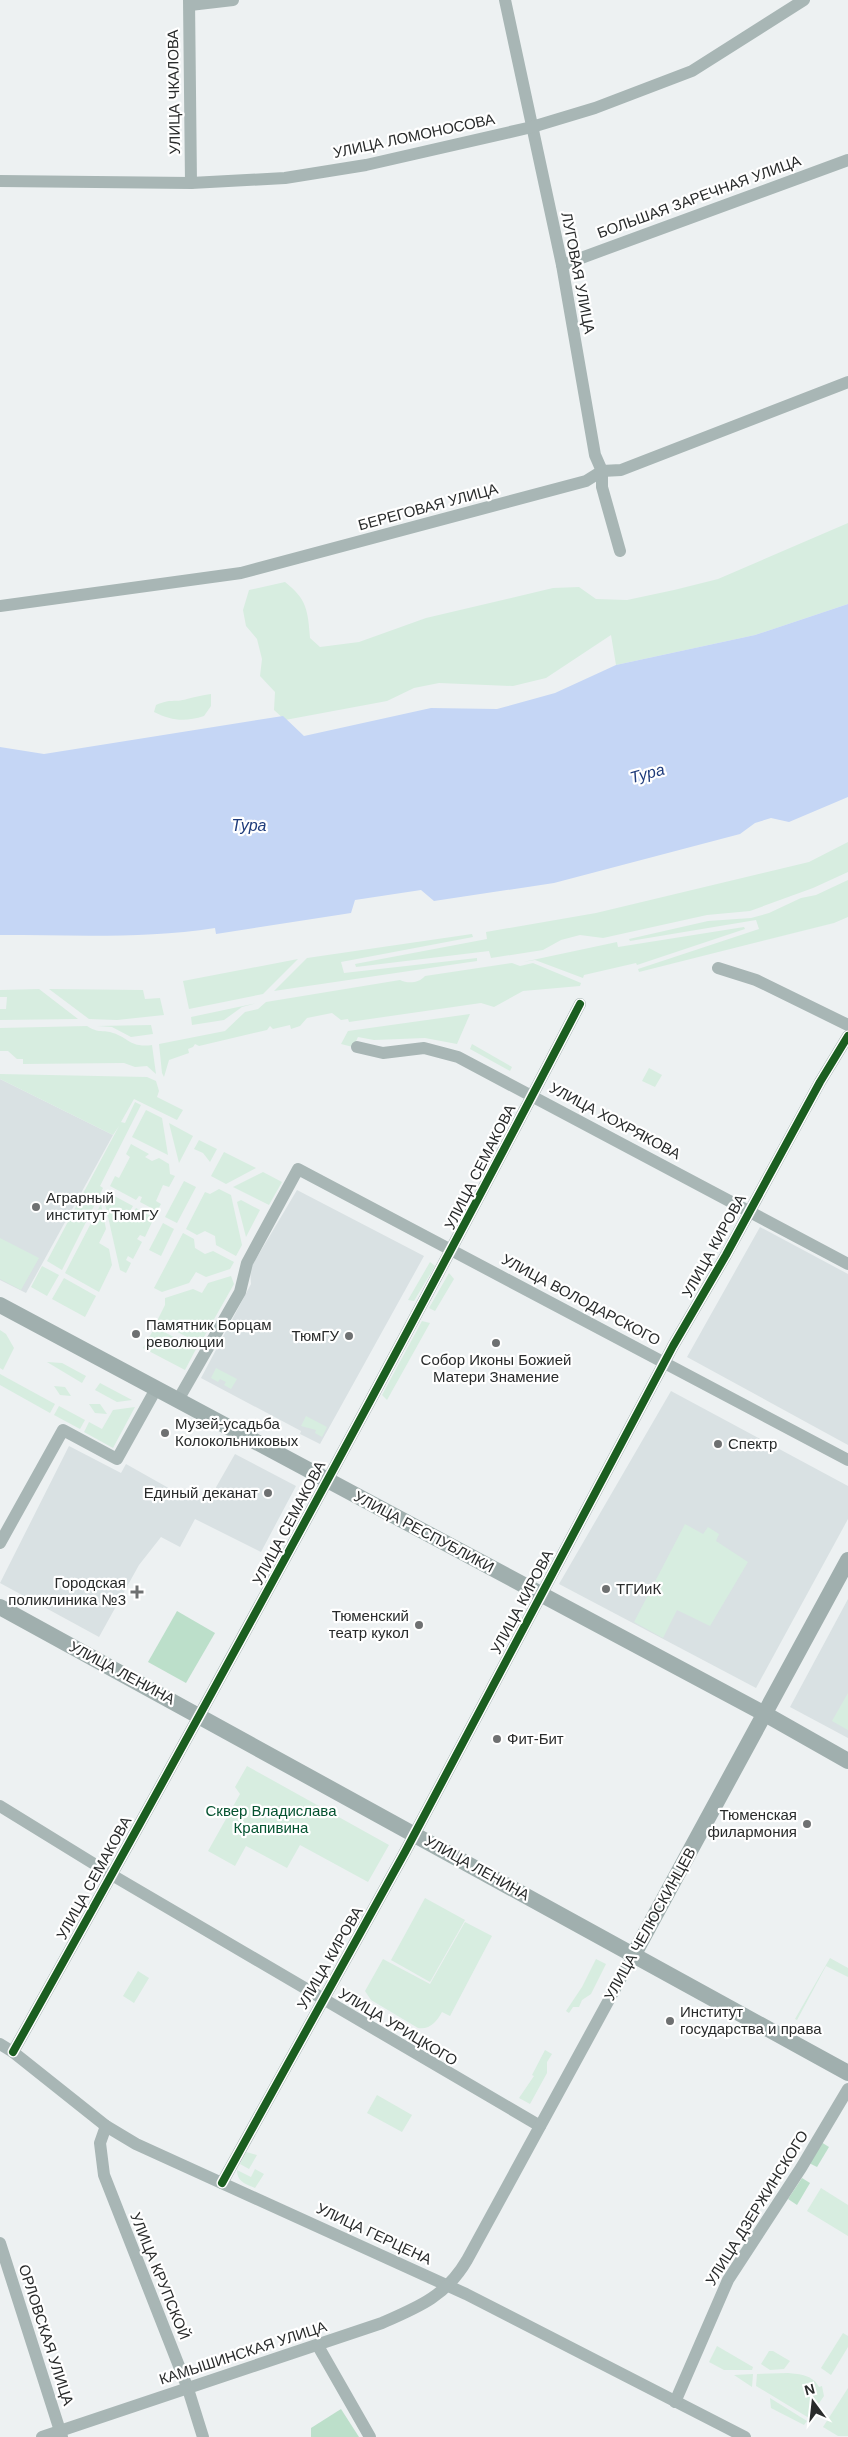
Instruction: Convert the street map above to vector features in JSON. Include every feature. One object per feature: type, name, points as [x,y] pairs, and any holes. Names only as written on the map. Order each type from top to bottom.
[{"type":"main road","name":"УЛИЦА РЕСПУБЛИКИ","points":[[0,1305],[765,1714],[848,1761]]},
{"type":"main road","name":"УЛИЦА ЧЕЛЮСКИНЦЕВ","points":[[634,1954],[848,1560]]},
{"type":"main road","name":"УЛИЦА ЛЕНИНА","points":[[0,1607],[200,1715],[848,2073]]},
{"type":"street","points":[[190,2],[233,0]]},
{"type":"street","name":"ЛУГОВАЯ УЛИЦА","points":[[505,0],[562,265],[594,456],[602,471],[602,487],[620,552]]},
{"type":"street","name":"УЛИЦА ЛОМОНОСОВА","points":[[0,181],[192,183],[285,178],[357,167],[532,127],[595,108],[692,71],[804,0]]},
{"type":"street","name":"УЛИЦА ЧКАЛОВА","points":[[190,2],[192,183]]},
{"type":"street","name":"БОЛЬШАЯ ЗАРЕЧНАЯ УЛИЦА","points":[[562,265],[848,160]]},
{"type":"street","name":"БЕРЕГОВАЯ УЛИЦА","points":[[0,606],[242,573],[586,481],[602,471],[621,470],[848,382]]},
{"type":"street","points":[[718,968],[756,980],[848,1025]]},
{"type":"street","name":"УЛИЦА СЕМАКОВА","points":[[13,2052],[200,1715],[452,1251],[580,1004]]},
{"type":"street","name":"УЛИЦА КИРОВА","points":[[222,2183],[414,1834],[664,1362],[750,1211],[820,1082],[848,1036]]},
{"type":"street","name":"УЛИЦА ХОХРЯКОВА","points":[[357,1047],[383,1053],[424,1048],[458,1057],[848,1264]]},
{"type":"street","name":"УЛИЦА ВОЛОДАРСКОГО","points":[[178,1400],[240,1292],[247,1263],[298,1169],[848,1460]]},
{"type":"street","points":[[0,1543],[63,1430],[117,1460],[156,1390]]},
{"type":"street","name":"УЛИЦА УРИЦКОГО","points":[[0,1806],[112,1875],[540,2126]]},
{"type":"street","name":"УЛИЦА ЧЕЛЮСКИНЦЕВ","points":[[449,2286],[467,2260],[634,1954]]},
{"type":"street","name":"УЛИЦА ГЕРЦЕНА","points":[[0,2044],[13,2052],[106,2126],[144,2148],[449,2286],[745,2437]]},
{"type":"street","name":"УЛИЦА ДЗЕРЖИНСКОГО","points":[[675,2402],[728,2280],[801,2168],[848,2089]]},
{"type":"street","name":"УЛИЦА КРУПСКОЙ","points":[[106,2126],[100,2143],[104,2176],[188,2389],[203,2437]]},
{"type":"street","name":"ОРЛОВСКАЯ УЛИЦА","points":[[0,2243],[61,2434]]},
{"type":"street","name":"КАМЫШИНСКАЯ УЛИЦА","points":[[42,2437],[61,2434],[318,2346],[405,2313],[436,2297],[449,2286]]},
{"type":"street","points":[[318,2346],[370,2437]]},
{"type":"shaded area","name":"Аграрный институт ТюмГУ","points":[[0,1079],[113,1135],[26,1293],[0,1280]]},
{"type":"shaded area","points":[[297,1190],[424,1256],[320,1444],[300,1434],[301,1431],[201,1378],[251,1284],[250,1269]]},
{"type":"shaded area","points":[[760,1227],[848,1274],[848,1445],[687,1357]]},
{"type":"shaded area","points":[[671,1391],[848,1486],[848,1519],[756,1688],[559,1584]]},
{"type":"shaded area","points":[[69,1446],[121,1473],[126,1464],[181,1495],[193,1495],[207,1503],[235,1454],[296,1486],[261,1552],[195,1519],[180,1547],[161,1537],[139,1565],[99,1637],[0,1583]]},
{"type":"shaded area","points":[[848,1599],[848,1738],[790,1707]]},
{"type":"green space","points":[[848,523],[848,604],[755,635],[616,665],[611,635],[546,678],[513,686],[439,683],[414,688],[387,701],[285,720],[274,710],[275,692],[260,676],[262,659],[257,639],[246,626],[243,610],[249,590],[285,582],[302,600],[307,613],[310,638],[320,647],[359,642],[426,618],[553,588],[579,587],[596,599],[627,600],[674,590],[718,579]]},
{"type":"green space","points":[[211,694],[211,706],[204,716],[179,720],[154,712],[156,705],[161,703]]},
{"type":"green space","points":[[848,842],[848,872],[813,888],[750,911],[707,915],[603,938],[580,935],[561,940],[543,950],[491,958],[489,951],[356,967],[355,964],[487,939],[486,932],[596,913],[809,862]]},
{"type":"green space","points":[[848,880],[848,917],[834,923],[639,972],[638,969],[759,929],[756,920],[630,941],[629,939],[708,921],[751,918],[769,913],[801,898],[816,895]]},
{"type":"green space","points":[[744,927],[745,929],[637,965],[636,963],[584,975],[583,978],[535,960],[523,962],[617,942],[618,947]]},
{"type":"green space","points":[[472,934],[473,937],[341,962],[344,973],[477,958],[477,961],[274,991],[307,958]]},
{"type":"green space","points":[[298,959],[263,994],[189,1009],[183,981]]},
{"type":"green space","points":[[512,963],[520,966],[533,963],[581,983],[580,986],[523,991],[494,1007],[481,1003],[349,1022],[348,1019],[341,1020],[332,1013],[307,1018],[300,1026],[291,1029],[290,1025],[273,1029],[270,1026],[267,1030],[199,1046],[195,1044],[188,1049],[189,1053],[169,1060],[164,1077],[162,1073],[159,1044],[225,1031],[245,1012],[258,1009],[266,1002],[400,980],[413,982],[425,976]]},
{"type":"green space","points":[[39,989],[78,1019],[0,1020],[0,1009],[6,1009],[7,997],[0,997],[0,990]]},
{"type":"green space","points":[[49,989],[143,990],[145,999],[160,998],[164,1015],[117,1020],[89,1019]]},
{"type":"green space","points":[[257,1003],[242,1007],[224,1020],[192,1025],[191,1017]]},
{"type":"green space","points":[[470,1014],[457,1044],[425,1038],[374,1040],[358,1037],[353,1047],[341,1044],[348,1031]]},
{"type":"green space","points":[[151,1025],[153,1034],[131,1037],[112,1027],[97,1026]]},
{"type":"green space","points":[[87,1026],[116,1034],[134,1044],[152,1045],[156,1074],[147,1066],[135,1067],[124,1063],[23,1064],[23,1059],[17,1059],[8,1051],[0,1051],[0,1028]]},
{"type":"green space","points":[[472,1044],[512,1067],[510,1071],[470,1049]]},
{"type":"green space","points":[[649,1068],[662,1075],[655,1087],[642,1081]]},
{"type":"green space","points":[[0,1074],[147,1077],[156,1081],[159,1091],[157,1097],[183,1110],[177,1120],[134,1099],[121,1122],[125,1123],[135,1102],[141,1105],[100,1186],[103,1188],[62,1270],[47,1261],[119,1126],[113,1135],[0,1079]]},
{"type":"green space","points":[[146,1110],[162,1118],[168,1155],[132,1137]]},
{"type":"green space","points":[[169,1123],[193,1136],[179,1163]]},
{"type":"green space","points":[[199,1140],[217,1149],[210,1162],[203,1153],[194,1149]]},
{"type":"green space","points":[[131,1144],[149,1154],[145,1157],[152,1161],[159,1158],[169,1164],[170,1174],[175,1176],[169,1187],[163,1185],[156,1201],[161,1204],[157,1211],[140,1202],[142,1197],[139,1196],[136,1200],[110,1186],[115,1176],[119,1178],[130,1157],[126,1154]]},
{"type":"green space","points":[[224,1152],[256,1168],[226,1184],[211,1176]]},
{"type":"green space","points":[[263,1172],[282,1182],[269,1205],[233,1187]]},
{"type":"green space","points":[[184,1181],[196,1187],[177,1223],[165,1217]]},
{"type":"green space","points":[[219,1189],[231,1195],[242,1245],[236,1256],[216,1245],[215,1236],[205,1231],[197,1235],[186,1229],[205,1192],[210,1194]]},
{"type":"green space","points":[[107,1192],[133,1206],[130,1211],[133,1213],[136,1208],[154,1218],[145,1237],[140,1235],[137,1239],[142,1242],[133,1259],[128,1256],[126,1260],[131,1263],[126,1273],[120,1270],[104,1199]]},
{"type":"green space","points":[[241,1200],[260,1210],[246,1237],[237,1202]]},
{"type":"green space","points":[[101,1204],[106,1229],[99,1243],[109,1249],[112,1265],[99,1292],[65,1273]]},
{"type":"green space","points":[[163,1223],[174,1229],[161,1256],[149,1250]]},
{"type":"green space","points":[[183,1233],[194,1239],[195,1248],[205,1254],[213,1251],[234,1262],[230,1269],[206,1277],[196,1272],[189,1283],[162,1292],[154,1288]]},
{"type":"green space","points":[[0,1238],[39,1258],[21,1290],[0,1279]]},
{"type":"green space","points":[[430,1262],[435,1266],[414,1301],[408,1300]]},
{"type":"green space","points":[[42,1266],[59,1275],[47,1296],[31,1287]]},
{"type":"green space","points":[[449,1273],[454,1279],[435,1311],[429,1308]]},
{"type":"green space","points":[[231,1276],[234,1284],[200,1344],[157,1321],[165,1305],[165,1298],[193,1289],[202,1293],[208,1283]]},
{"type":"green space","points":[[64,1278],[96,1296],[85,1317],[52,1299]]},
{"type":"green space","points":[[422,1321],[430,1323],[387,1400],[382,1395]]},
{"type":"green space","points":[[155,1327],[196,1349],[185,1370],[143,1348]]},
{"type":"green space","points":[[0,1330],[6,1334],[14,1348],[3,1370],[0,1368]]},
{"type":"green space","points":[[47,1362],[62,1363],[86,1376],[82,1383]]},
{"type":"green space","points":[[216,1368],[237,1379],[231,1389],[224,1385],[226,1382],[220,1379],[218,1382],[211,1378]]},
{"type":"green space","points":[[0,1374],[55,1404],[50,1413],[0,1385]]},
{"type":"green space","points":[[100,1383],[132,1400],[117,1402],[95,1390]]},
{"type":"green space","points":[[54,1386],[65,1387],[71,1396],[60,1395]]},
{"type":"green space","points":[[89,1404],[100,1404],[107,1414],[95,1413]]},
{"type":"green space","points":[[59,1406],[85,1420],[80,1429],[54,1415]]},
{"type":"green space","points":[[135,1407],[113,1448],[84,1432],[89,1422],[102,1429],[113,1410]]},
{"type":"green space","points":[[306,1416],[327,1427],[322,1437],[315,1433],[316,1430],[301,1426]]},
{"type":"green space","points":[[685,1524],[703,1534],[708,1527],[719,1534],[716,1541],[748,1562],[710,1626],[677,1610],[663,1638],[634,1622]]},
{"type":"green space","points":[[177,1611],[215,1633],[186,1683],[148,1662]]},
{"type":"green space","points":[[848,1693],[848,1730],[832,1721]]},
{"type":"green space","name":"Сквер Владислава Крапивина","points":[[247,1766],[389,1845],[368,1882],[300,1845],[287,1868],[246,1846],[235,1866],[208,1851],[240,1794],[235,1787]]},
{"type":"green space","points":[[425,1898],[465,1920],[430,1982],[391,1960]]},
{"type":"green space","points":[[465,1922],[492,1936],[450,2016],[442,2012],[430,2026],[418,2028],[371,2000],[365,1991],[383,1959],[430,1984]]},
{"type":"green space","points":[[830,1958],[848,1968],[848,1977],[826,1966],[797,2020],[795,2019]]},
{"type":"green space","points":[[596,1959],[606,1964],[591,1994],[582,2000],[579,2007],[573,2007],[569,2013],[566,2011],[582,1987]]},
{"type":"green space","points":[[138,1971],[149,1978],[134,2003],[123,1996]]},
{"type":"green space","points":[[545,2050],[552,2054],[547,2062],[547,2073],[530,2104],[519,2098],[534,2076],[532,2075]]},
{"type":"green space","points":[[377,2095],[412,2115],[402,2132],[367,2113]]},
{"type":"green space","points":[[821,2142],[829,2147],[817,2167],[809,2163]]},
{"type":"green space","points":[[246,2152],[257,2155],[249,2169],[240,2164]]},
{"type":"green space","points":[[255,2169],[264,2174],[255,2188],[240,2180],[237,2170],[251,2177]]},
{"type":"green space","points":[[802,2178],[810,2183],[797,2205],[788,2199]]},
{"type":"green space","points":[[821,2188],[848,2205],[848,2236],[807,2211]]},
{"type":"green space","points":[[843,2333],[848,2336],[848,2347],[831,2375],[821,2368]]},
{"type":"green space","points":[[717,2346],[753,2367],[752,2370],[724,2370],[709,2362]]},
{"type":"green space","points":[[769,2351],[773,2351],[790,2361],[784,2369],[770,2370],[761,2364]]},
{"type":"green space","points":[[788,2373],[806,2376],[819,2387],[822,2386],[824,2396],[809,2418],[756,2386],[757,2374]]},
{"type":"green space","points":[[753,2374],[752,2387],[734,2375]]},
{"type":"green space","points":[[848,2388],[848,2436],[838,2436],[823,2427]]},
{"type":"green space","points":[[770,2398],[807,2421],[804,2425],[771,2408]]},
{"type":"green space","points":[[341,2409],[359,2437],[311,2437],[311,2428]]},
{"type":"water","name":"Тура","points":[[848,604],[848,797],[789,822],[771,818],[755,823],[740,834],[554,883],[434,901],[421,890],[355,900],[351,913],[216,934],[215,928],[135,935],[0,935],[0,747],[44,754],[283,716],[304,736],[431,708],[497,709],[555,693],[616,665],[755,635]]},
{"type":"cycle path","points":[[13,2052],[301,1530],[580,1004]]},
{"type":"cycle path","points":[[222,2183],[405,1852],[673,1346],[726,1255],[820,1082],[848,1036]]},
{"type":"place","name":"Аграрный институт ТюмГУ","points":[[36,1207]]},
{"type":"place","name":"Памятник Борцам революции","points":[[136,1334]]},
{"type":"place","name":"ТюмГУ","points":[[349,1336]]},
{"type":"place","name":"Собор Иконы Божией Матери Знамение","points":[[496,1343]]},
{"type":"place","name":"Музей-усадьба Колокольниковых","points":[[165,1433]]},
{"type":"place","name":"Спектр","points":[[718,1444]]},
{"type":"place","name":"Единый деканат","points":[[268,1493]]},
{"type":"place","name":"ТГИиК","points":[[606,1589]]},
{"type":"place","name":"Городская поликлиника №3","points":[[137,1592]]},
{"type":"place","name":"Тюменский театр кукол","points":[[419,1625]]},
{"type":"place","name":"Фит-Бит","points":[[497,1739]]},
{"type":"place","name":"Тюменская филармония","points":[[807,1824]]},
{"type":"place","name":"Институт государства и права","points":[[670,2021]]}]
